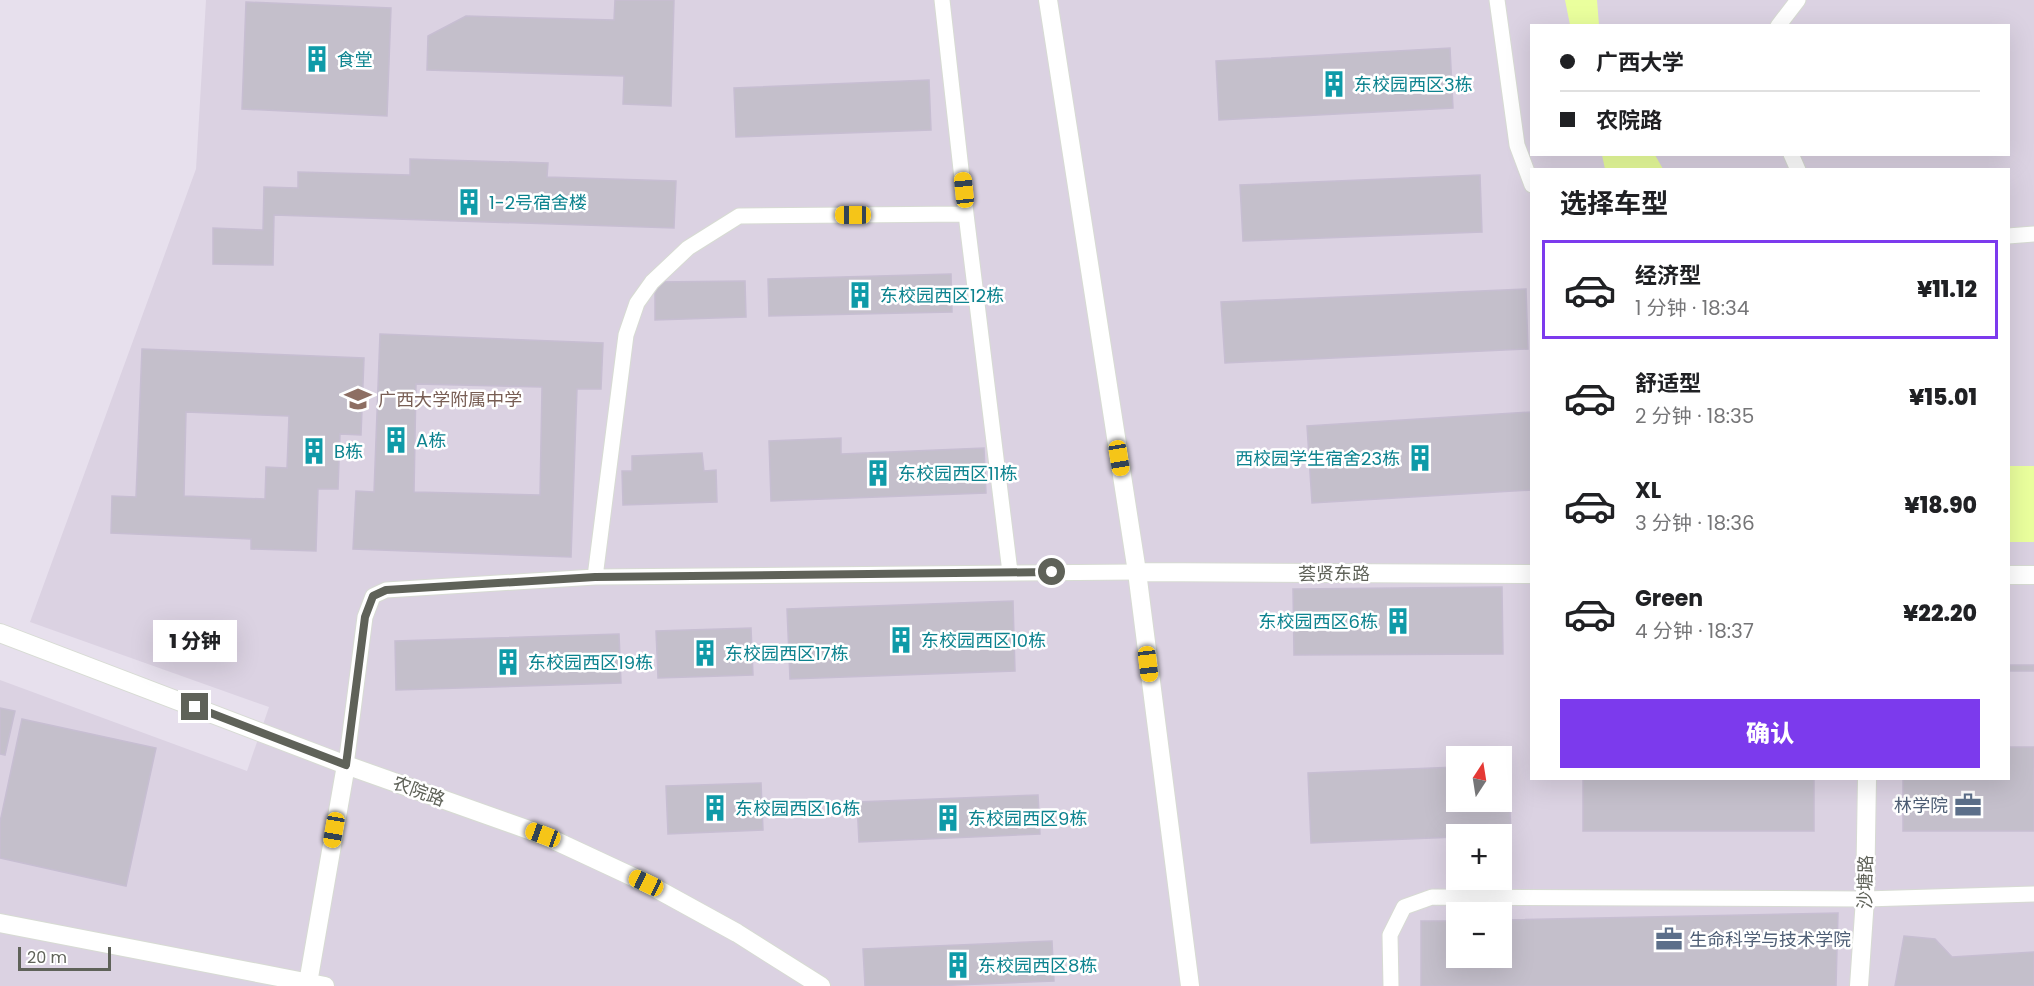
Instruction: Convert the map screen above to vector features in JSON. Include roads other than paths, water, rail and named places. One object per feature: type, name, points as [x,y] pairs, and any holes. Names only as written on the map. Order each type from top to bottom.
[{"type":"street","points":[[1048,0],[1137,572],[1190,986]]},
{"type":"street","name":"荟贤东路","points":[[1137,572],[1530,573]]},
{"type":"street","points":[[2010,575],[2034,576]]},
{"type":"street","name":"农院路","points":[[0,633],[346,765],[554,840],[646,883],[736,933],[821,986]]},
{"type":"street","points":[[0,923],[316,984],[346,765]]},
{"type":"street","name":"沙塘路","points":[[1859,986],[1865,899],[1867,780]]},
{"type":"lane","points":[[942,0],[1010,572]]},
{"type":"lane","points":[[1497,0],[1517,145],[1530,180]]},
{"type":"lane","points":[[1780,24],[1798,0]]},
{"type":"lane","points":[[595,577],[626,335],[637,303],[652,282],[670,264],[688,248],[739,216],[966,214]]},
{"type":"lane","points":[[2010,236],[2034,234]]},
{"type":"lane","points":[[346,765],[365,617],[373,596],[386,590],[595,577],[1137,572]]},
{"type":"lane","points":[[1391,986],[1390,935],[1404,907],[1432,897],[1865,899],[2034,894]]},
{"type":"place","name":"食堂","points":[[317,59]]},
{"type":"place","name":"东校园西区3栋","points":[[1334,84]]},
{"type":"place","name":"1-2号宿舍楼","points":[[469,202]]},
{"type":"place","name":"东校园西区12栋","points":[[860,295]]},
{"type":"place","name":"广西大学附属中学","points":[[358,399]]},
{"type":"place","name":"A栋","points":[[396,440]]},
{"type":"place","name":"B栋","points":[[314,451]]},
{"type":"place","name":"西校园学生宿舍23栋","points":[[1420,458]]},
{"type":"place","name":"东校园西区11栋","points":[[878,473]]},
{"type":"place","name":"东校园西区6栋","points":[[1398,621]]},
{"type":"place","name":"东校园西区10栋","points":[[901,640]]},
{"type":"place","name":"东校园西区17栋","points":[[705,653]]},
{"type":"place","name":"东校园西区19栋","points":[[508,662]]},
{"type":"place","name":"林学院","points":[[1968,805]]},
{"type":"place","name":"东校园西区16栋","points":[[715,808]]},
{"type":"place","name":"东校园西区9栋","points":[[948,818]]},
{"type":"place","name":"生命科学与技术学院","points":[[1669,939]]},
{"type":"place","name":"东校园西区8栋","points":[[958,965]]}]
